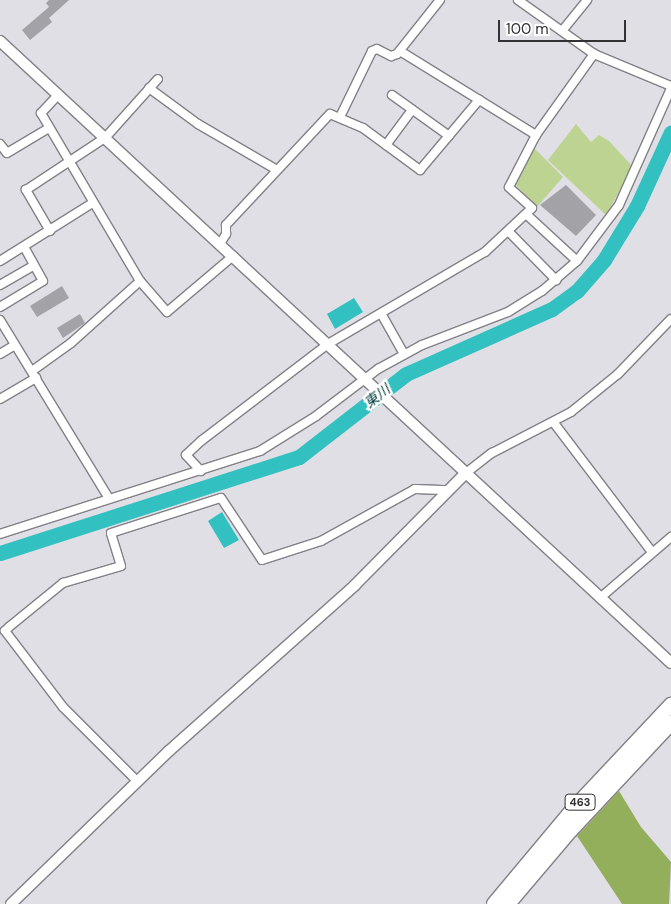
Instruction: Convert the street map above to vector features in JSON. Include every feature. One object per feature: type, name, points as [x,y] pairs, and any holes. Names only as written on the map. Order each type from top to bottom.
[{"type":"highway","name":"463","points":[[494,904],[576,806],[671,704]]},
{"type":"highway","name":"463","points":[[508,904],[570,831],[671,723]]},
{"type":"street","points":[[340,117],[372,51],[377,49],[391,56],[400,51],[440,0]]},
{"type":"street","points":[[0,534],[108,497],[201,471],[260,451],[316,416],[404,354],[508,312],[556,280],[578,261],[619,205],[671,87],[594,54],[518,0]]},
{"type":"street","points":[[562,31],[587,0]]},
{"type":"street","points":[[0,41],[671,663]]},
{"type":"street","points":[[400,51],[536,134]]},
{"type":"street","points":[[201,471],[186,454],[328,344],[382,315],[486,252],[532,208],[509,187],[536,134],[594,54]]},
{"type":"street","points":[[50,231],[26,190],[69,165],[104,138],[158,79]]},
{"type":"street","points":[[150,88],[207,130],[277,170]]},
{"type":"street","points":[[58,95],[42,110],[49,128],[91,204],[140,281],[167,312],[233,256]]},
{"type":"street","points":[[392,95],[449,136]]},
{"type":"street","points":[[220,244],[226,234],[226,225],[330,114],[340,117],[386,145],[420,170],[479,100]]},
{"type":"street","points":[[386,145],[412,110]]},
{"type":"street","points":[[0,144],[7,153],[49,128]]},
{"type":"street","points":[[0,261],[91,204]]},
{"type":"street","points":[[526,214],[578,261]]},
{"type":"street","points":[[508,231],[556,280]]},
{"type":"street","points":[[0,307],[43,281],[24,247]]},
{"type":"street","points":[[0,285],[34,265]]},
{"type":"street","points":[[0,399],[72,343],[140,281]]},
{"type":"street","points":[[382,315],[404,354]]},
{"type":"street","points":[[11,904],[138,782],[343,596],[466,473],[492,454],[554,423],[618,374],[671,319]]},
{"type":"street","points":[[0,320],[108,497]]},
{"type":"street","points":[[0,354],[15,344]]},
{"type":"street","points":[[554,423],[652,552]]},
{"type":"street","points":[[138,782],[63,707],[5,631],[9,626],[63,583],[121,566],[111,533],[221,498],[262,560],[321,541],[415,489],[449,490]]},
{"type":"street","points":[[600,598],[671,536]]},
{"type":"green space","points":[[576,124],[591,142],[599,135],[609,141],[633,167],[606,215],[548,160]]},
{"type":"green space","points":[[533,147],[563,177],[537,207],[515,184]]},
{"type":"green space","points":[[619,791],[641,827],[671,862],[669,904],[622,904],[577,836]]},
{"type":"water","points":[[354,298],[363,312],[335,329],[327,314]]},
{"type":"water","points":[[222,512],[239,540],[224,548],[208,521]]},
{"type":"building","points":[[49,0],[69,0],[49,18],[52,22],[30,40],[22,30],[49,7],[46,3]]},
{"type":"building","points":[[566,185],[596,215],[576,236],[540,205]]},
{"type":"building","points":[[62,286],[69,298],[37,317],[30,306]]},
{"type":"building","points":[[80,314],[85,323],[63,338],[57,328]]},
{"type":"waterway","name":"東川","points":[[0,553],[299,457],[406,374],[552,309],[577,291],[604,260],[637,206],[671,132]]}]
